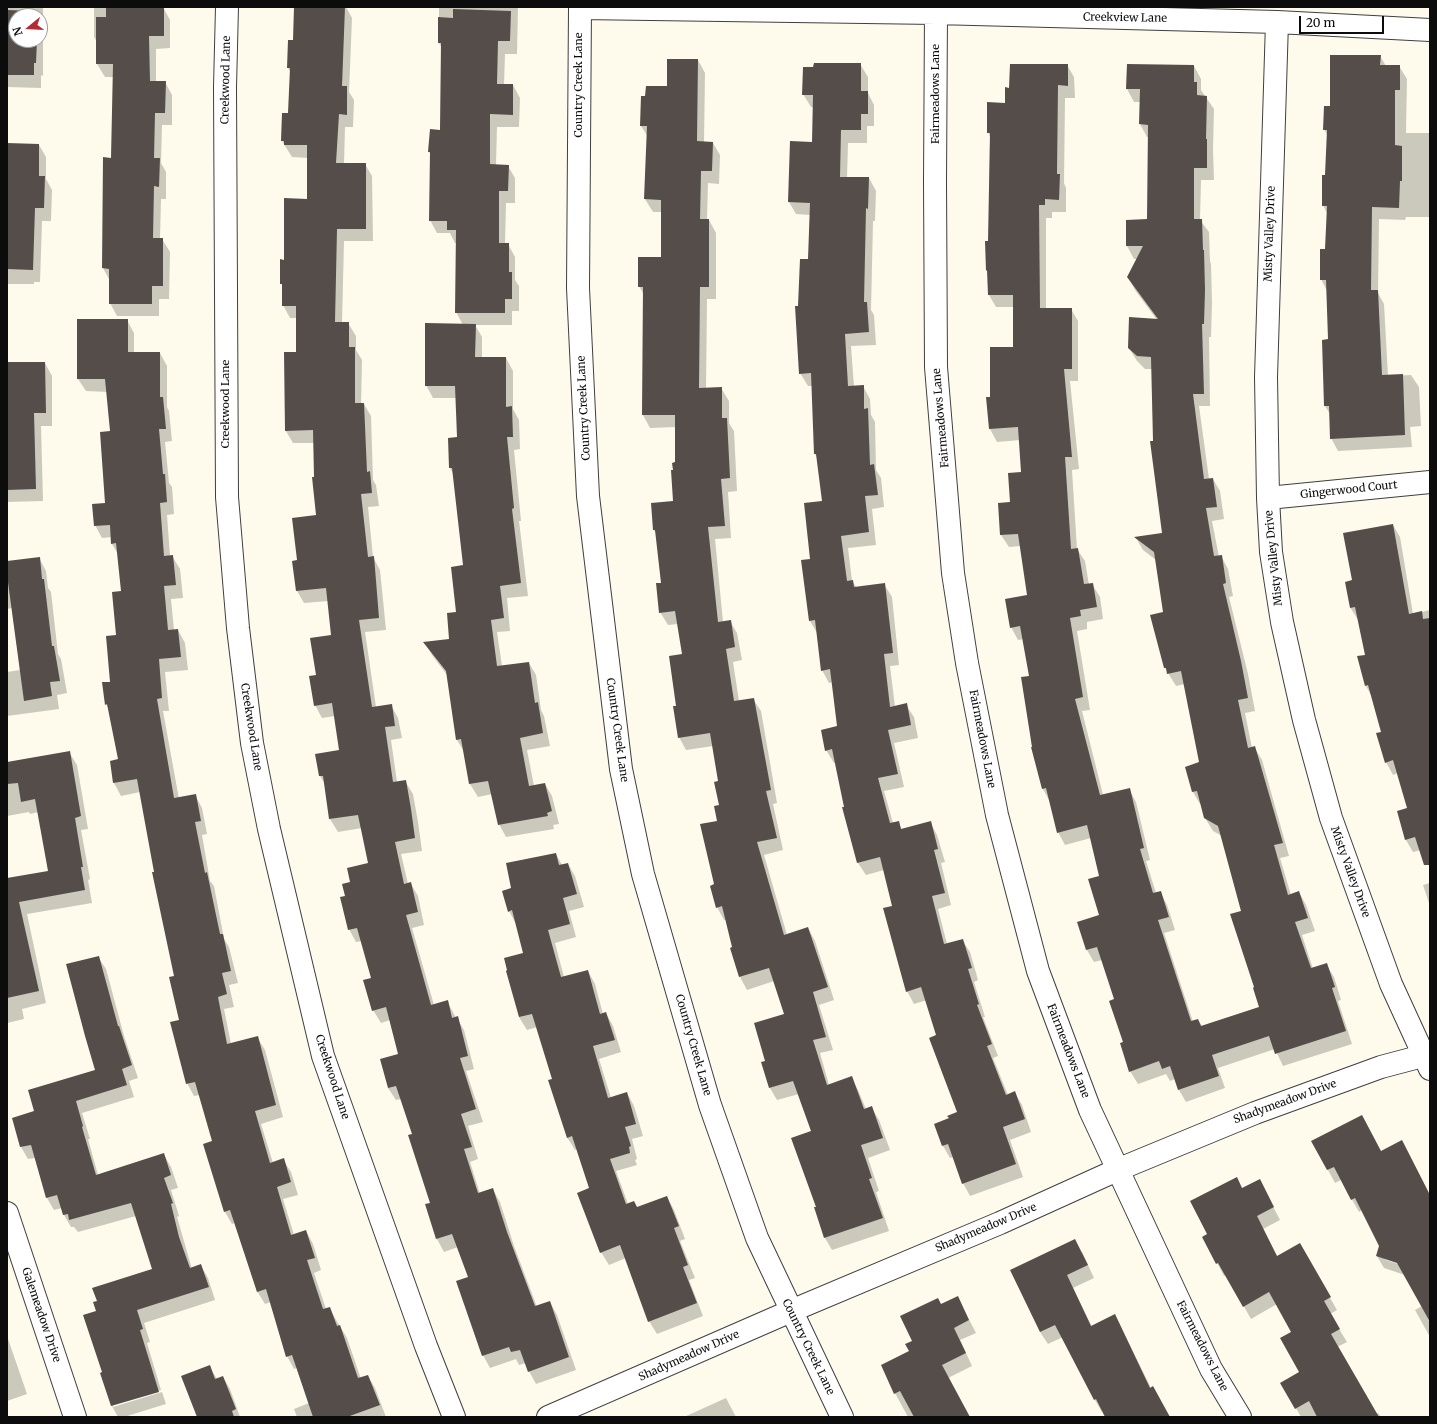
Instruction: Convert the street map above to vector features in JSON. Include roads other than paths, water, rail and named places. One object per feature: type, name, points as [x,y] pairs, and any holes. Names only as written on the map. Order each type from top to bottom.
[{"type":"street","name":"Creekwood Lane","points":[[227,7],[225,110],[227,497],[238,628],[252,743],[269,829],[324,1056],[426,1346],[454,1417]]},
{"type":"street","name":"Creekview Lane","points":[[580,7],[936,13],[1277,22],[1430,30]]},
{"type":"street","name":"Country Creek Lane","points":[[580,7],[578,288],[588,496],[621,769],[643,874],[710,1105],[757,1238],[842,1417]]},
{"type":"street","name":"Fairmeadows Lane","points":[[936,13],[936,367],[953,573],[966,656],[997,815],[1038,971],[1090,1110],[1211,1370],[1240,1417]]},
{"type":"street","name":"Misty Valley Drive","points":[[1277,22],[1266,377],[1268,498],[1271,552],[1282,622],[1304,720],[1326,803],[1391,984],[1428,1059]]},
{"type":"street","name":"Gingerwood Court","points":[[1268,498],[1430,482]]},
{"type":"street","name":"Shadymeadow Drive","points":[[548,1417],[791,1311],[1000,1223],[1117,1170],[1255,1112],[1382,1067],[1428,1059]]},
{"type":"street","name":"Galemeadow Drive","points":[[7,1213],[75,1417]]}]
